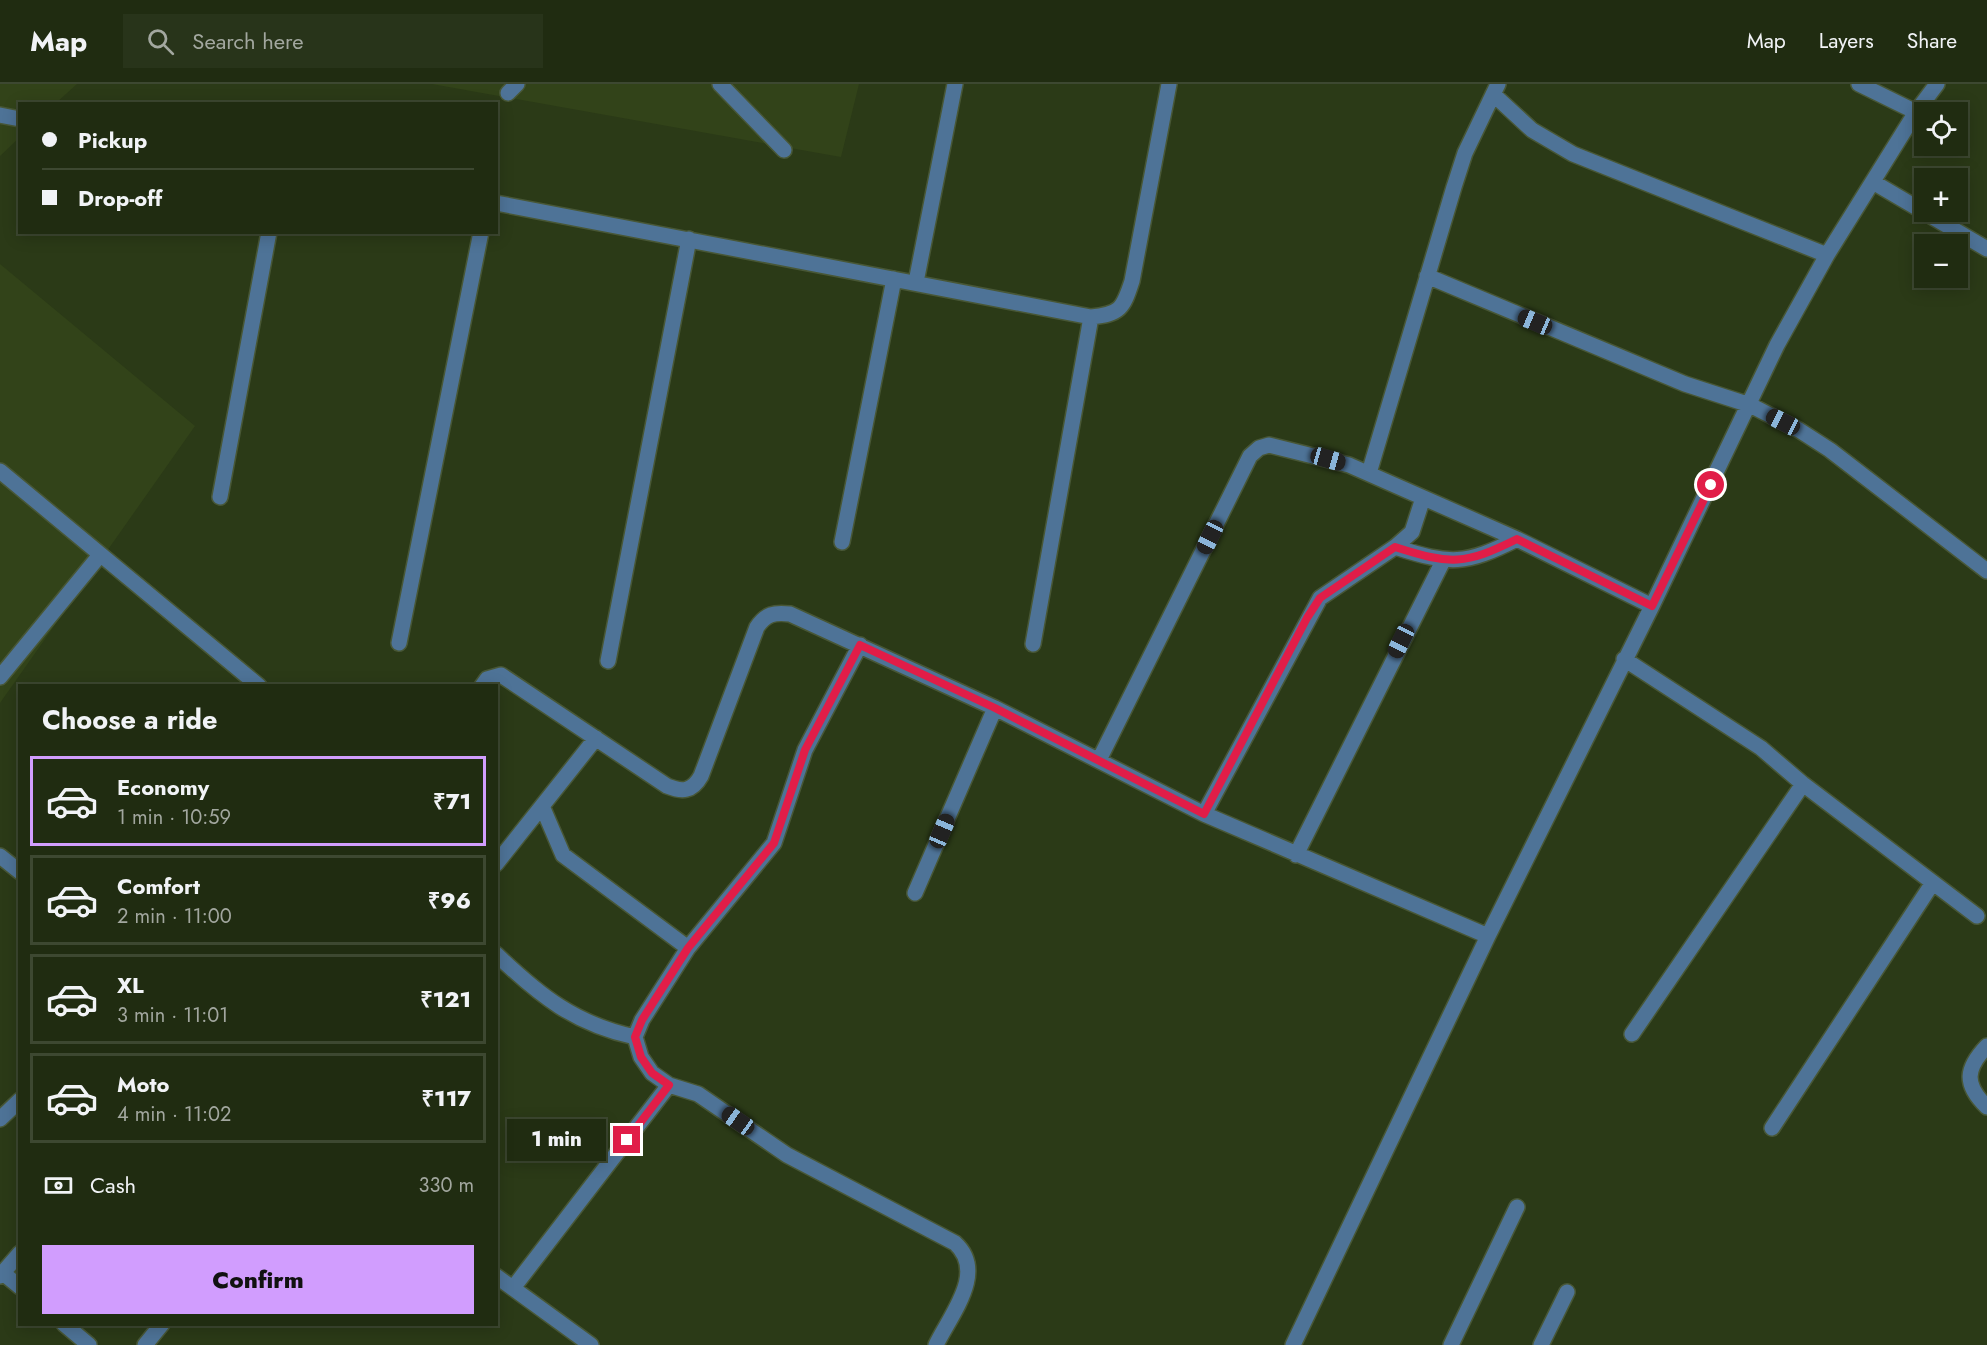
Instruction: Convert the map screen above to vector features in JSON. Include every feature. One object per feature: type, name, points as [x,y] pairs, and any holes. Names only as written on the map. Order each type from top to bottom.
[{"type":"street","points":[[720,84],[784,150]]},
{"type":"street","points":[[916,282],[955,84]]},
{"type":"street","points":[[498,203],[1091,317],[1113,315],[1125,303],[1132,281],[1169,84]]},
{"type":"street","points":[[1859,84],[1914,111]]},
{"type":"street","points":[[1924,102],[1937,84]]},
{"type":"street","points":[[1369,473],[1465,153],[1495,89],[1532,130],[1574,154],[1827,255]]},
{"type":"street","points":[[0,114],[18,118]]},
{"type":"street","points":[[1293,1345],[1488,936],[1652,606],[1777,345],[1827,255],[1914,115]]},
{"type":"street","points":[[1873,182],[1987,249]]},
{"type":"street","points":[[220,497],[269,234]]},
{"type":"street","points":[[399,643],[481,234]]},
{"type":"street","points":[[608,661],[689,239]]},
{"type":"street","points":[[1427,276],[1684,384],[1750,405],[1830,450],[1987,571]]},
{"type":"street","points":[[842,542],[894,279]]},
{"type":"street","points":[[1034,644],[1091,317]]},
{"type":"street","points":[[1099,760],[1250,456],[1258,448],[1269,445],[1286,447],[1369,473],[1517,539],[1652,606]]},
{"type":"street","points":[[0,471],[257,684]]},
{"type":"street","points":[[1204,814],[1320,598],[1395,547],[1412,532],[1423,498]]},
{"type":"street","points":[[1395,547],[1443,561],[1464,561],[1485,555],[1517,539]]},
{"type":"street","points":[[0,677],[100,555]]},
{"type":"street","points":[[1296,855],[1443,561]]},
{"type":"street","points":[[484,684],[487,680],[501,675],[667,786],[678,790],[689,790],[696,786],[701,776],[757,627],[764,616],[777,612],[790,614],[995,708],[1204,814],[1488,936]]},
{"type":"street","points":[[860,645],[805,750],[774,843],[688,948],[642,1020],[635,1037],[641,1057],[652,1073],[669,1085],[698,1094],[787,1155],[956,1243],[965,1252],[970,1265],[969,1279],[936,1345]]},
{"type":"street","points":[[1624,659],[1761,748],[1803,784],[1977,916]]},
{"type":"street","points":[[915,893],[995,708]]},
{"type":"street","points":[[498,861],[596,738]]},
{"type":"street","points":[[1632,1034],[1803,784]]},
{"type":"street","points":[[542,806],[563,855],[688,948]]},
{"type":"street","points":[[0,856],[18,870]]},
{"type":"street","points":[[1772,1128],[1932,884]]},
{"type":"street","points":[[498,956],[552,1004],[594,1026],[635,1037]]},
{"type":"street","points":[[1987,1046],[1972,1061],[1969,1073],[1970,1084],[1977,1098],[1987,1107]]},
{"type":"street","points":[[513,1288],[669,1085]]},
{"type":"street","points":[[0,1119],[18,1102]]},
{"type":"street","points":[[1451,1345],[1517,1207]]},
{"type":"street","points":[[18,1255],[1,1274],[18,1286]]},
{"type":"street","points":[[498,1277],[591,1345]]},
{"type":"street","points":[[1541,1345],[1567,1292]]},
{"type":"street","points":[[66,1326],[89,1345]]},
{"type":"street","points":[[146,1345],[160,1326]]},
{"type":"shaded area","points":[[0,84],[77,84],[57,102],[18,102],[18,139],[0,156]]},
{"type":"shaded area","points":[[432,84],[859,84],[841,157]]},
{"type":"shaded area","points":[[0,264],[195,426],[0,703]]},
{"type":"route","points":[[627,1140],[669,1085],[652,1073],[641,1057],[635,1037],[642,1020],[688,948],[774,843],[805,750],[860,645],[995,708],[1204,814],[1307,618],[1320,598],[1395,547],[1443,561],[1464,561],[1485,555],[1517,539],[1652,606],[1711,485]]}]
